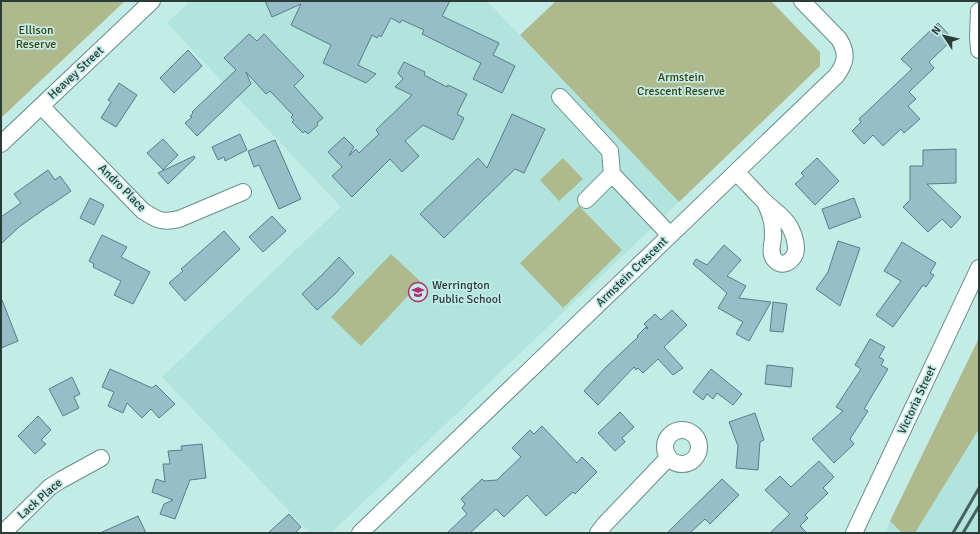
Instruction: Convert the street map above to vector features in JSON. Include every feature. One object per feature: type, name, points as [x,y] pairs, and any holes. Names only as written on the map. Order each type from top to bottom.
[{"type":"street","name":"Heavey Street","points":[[1,144],[152,1]]},
{"type":"street","name":"Armstein Crescent","points":[[360,533],[841,70],[844,64],[845,52],[839,39],[802,1]]},
{"type":"street","points":[[979,11],[979,50]]},
{"type":"street","points":[[560,96],[610,151],[612,174],[670,235]]},
{"type":"street","name":"Andro Place","points":[[42,106],[143,211],[157,219],[169,222],[179,219],[243,192]]},
{"type":"street","points":[[736,172],[765,202]]},
{"type":"street","points":[[586,200],[612,174]]},
{"type":"street","name":"Victoria Street","points":[[854,533],[979,268]]},
{"type":"street","name":"Lack Place","points":[[3,533],[50,487],[101,458]]},
{"type":"street","points":[[598,533],[668,458]]},
{"type":"shaded area","name":"Werrington Public School","points":[[190,1],[487,1],[679,202],[331,533],[310,533],[162,377],[341,207],[167,23]]},
{"type":"shaded area","points":[[979,429],[979,533],[915,533]]},
{"type":"shaded area","points":[[890,521],[902,533],[885,533]]},
{"type":"green space","name":"Ellison Reserve","points":[[1,1],[125,1],[1,118]]},
{"type":"green space","name":"Armstein Crescent Reserve","points":[[556,1],[771,1],[820,52],[820,66],[679,202],[520,35]]},
{"type":"green space","points":[[563,158],[583,179],[559,201],[540,180]]},
{"type":"green space","points":[[579,206],[622,250],[563,308],[520,263]]},
{"type":"green space","points":[[391,254],[421,282],[361,346],[331,317]]},
{"type":"green space","points":[[979,338],[979,429],[915,533],[902,533],[890,521]]},
{"type":"building","points":[[265,1],[450,1],[442,16],[499,43],[493,55],[515,66],[502,93],[473,79],[481,63],[422,34],[424,30],[402,20],[400,23],[391,18],[381,37],[379,35],[377,38],[372,35],[358,65],[376,74],[366,83],[323,63],[331,45],[291,25],[301,4],[272,17]]},
{"type":"building","points":[[938,23],[953,39],[929,62],[934,68],[909,92],[916,99],[908,106],[920,119],[904,133],[901,129],[883,146],[873,135],[864,144],[852,131],[861,122],[859,119],[912,69],[901,59]]},
{"type":"building","points":[[249,34],[257,41],[264,34],[304,76],[294,86],[323,118],[308,134],[305,131],[303,133],[292,122],[294,120],[291,117],[293,115],[270,91],[266,94],[246,72],[251,84],[197,136],[185,123],[192,117],[190,116],[193,113],[192,112],[236,70],[224,58]]},
{"type":"building","points":[[188,50],[202,66],[174,93],[160,78]]},
{"type":"building","points":[[404,62],[425,72],[424,75],[447,87],[448,85],[467,94],[457,114],[464,118],[453,140],[423,125],[405,141],[419,156],[402,172],[390,159],[352,197],[332,176],[342,167],[328,152],[344,137],[354,147],[349,156],[356,149],[359,153],[379,134],[376,130],[412,95],[395,87],[403,79],[398,73]]},
{"type":"building","points":[[119,83],[137,95],[116,127],[101,118],[111,102],[108,100]]},
{"type":"building","points":[[512,114],[545,129],[524,173],[515,169],[444,238],[420,214],[478,158],[487,168]]},
{"type":"building","points":[[240,134],[247,150],[225,161],[224,157],[218,160],[212,147]]},
{"type":"building","points":[[163,139],[178,155],[163,170],[147,153]]},
{"type":"building","points":[[275,140],[301,199],[279,209],[259,165],[254,167],[248,151]]},
{"type":"building","points":[[956,149],[956,183],[927,184],[961,217],[951,228],[942,219],[928,232],[903,207],[910,200],[910,166],[923,166],[923,150]]},
{"type":"building","points":[[194,156],[195,158],[168,184],[158,173]]},
{"type":"building","points":[[817,158],[839,181],[815,205],[795,184],[804,176],[801,173]]},
{"type":"building","points":[[48,170],[55,180],[60,176],[71,191],[19,227],[1,244],[1,217],[21,203],[14,194]]},
{"type":"building","points":[[90,198],[104,205],[94,225],[80,218]]},
{"type":"building","points":[[854,198],[861,217],[829,229],[822,209]]},
{"type":"building","points":[[272,216],[286,231],[263,252],[249,237]]},
{"type":"building","points":[[224,231],[240,249],[185,301],[169,283],[183,271],[181,269]]},
{"type":"building","points":[[102,235],[127,247],[121,257],[150,272],[133,304],[114,295],[121,281],[93,267],[94,264],[89,261]]},
{"type":"building","points":[[838,241],[860,248],[840,306],[816,289],[828,272]]},
{"type":"building","points":[[902,242],[936,263],[930,273],[934,275],[926,287],[923,285],[893,327],[876,315],[901,281],[884,271]]},
{"type":"building","points":[[724,245],[741,260],[727,276],[746,286],[739,298],[771,302],[749,341],[736,334],[743,322],[718,308],[727,293],[693,264],[696,259],[707,265]]},
{"type":"building","points":[[339,257],[354,273],[335,294],[317,310],[302,294]]},
{"type":"building","points":[[1,300],[18,341],[1,348]]},
{"type":"building","points":[[773,302],[787,304],[783,332],[770,331]]},
{"type":"building","points":[[672,310],[687,325],[664,347],[683,368],[673,375],[658,359],[643,373],[638,368],[636,370],[634,367],[598,405],[584,391],[605,368],[638,337],[637,336],[646,327],[647,329],[648,328],[644,324],[655,314],[661,320]]},
{"type":"building","points":[[870,339],[885,347],[879,357],[884,360],[881,365],[888,369],[864,409],[868,411],[850,439],[854,444],[834,463],[812,439],[843,411],[836,407],[861,369],[855,365]]},
{"type":"building","points":[[767,365],[793,368],[791,387],[765,384]]},
{"type":"building","points":[[110,369],[152,388],[156,385],[175,404],[159,418],[151,409],[142,418],[127,403],[123,413],[108,406],[114,392],[102,387]]},
{"type":"building","points":[[711,369],[742,394],[733,405],[717,393],[713,399],[707,394],[703,400],[693,392]]},
{"type":"building","points":[[72,377],[80,394],[74,397],[79,408],[63,416],[49,389]]},
{"type":"building","points":[[620,412],[634,427],[622,438],[625,442],[615,451],[598,433]]},
{"type":"building","points":[[755,413],[764,440],[760,442],[758,470],[736,468],[738,446],[729,422]]},
{"type":"building","points":[[38,416],[51,430],[41,440],[46,444],[35,454],[18,436]]},
{"type":"building","points":[[542,426],[577,463],[582,457],[597,472],[575,494],[573,492],[546,516],[527,495],[504,517],[496,509],[470,533],[447,533],[467,514],[462,508],[465,504],[461,499],[482,479],[484,481],[497,480],[521,457],[512,448],[530,430],[534,434]]},
{"type":"building","points":[[202,444],[206,478],[190,480],[175,519],[160,514],[164,504],[173,500],[152,492],[156,479],[165,482],[163,464],[170,464],[168,451],[182,450],[181,446]]},
{"type":"building","points":[[819,461],[834,477],[823,488],[828,493],[805,515],[808,518],[800,526],[807,533],[770,533],[790,514],[765,490],[780,476],[791,487]]},
{"type":"building","points":[[722,479],[739,495],[710,524],[705,519],[690,533],[667,533]]},
{"type":"building","points":[[289,514],[301,527],[295,533],[268,533]]},
{"type":"building","points":[[138,516],[146,533],[100,533]]},
{"type":"railway","points":[[953,533],[979,488]]},
{"type":"railway","points":[[963,533],[979,506]]},
{"type":"place","name":"Werrington Public School","points":[[418,292]]}]
